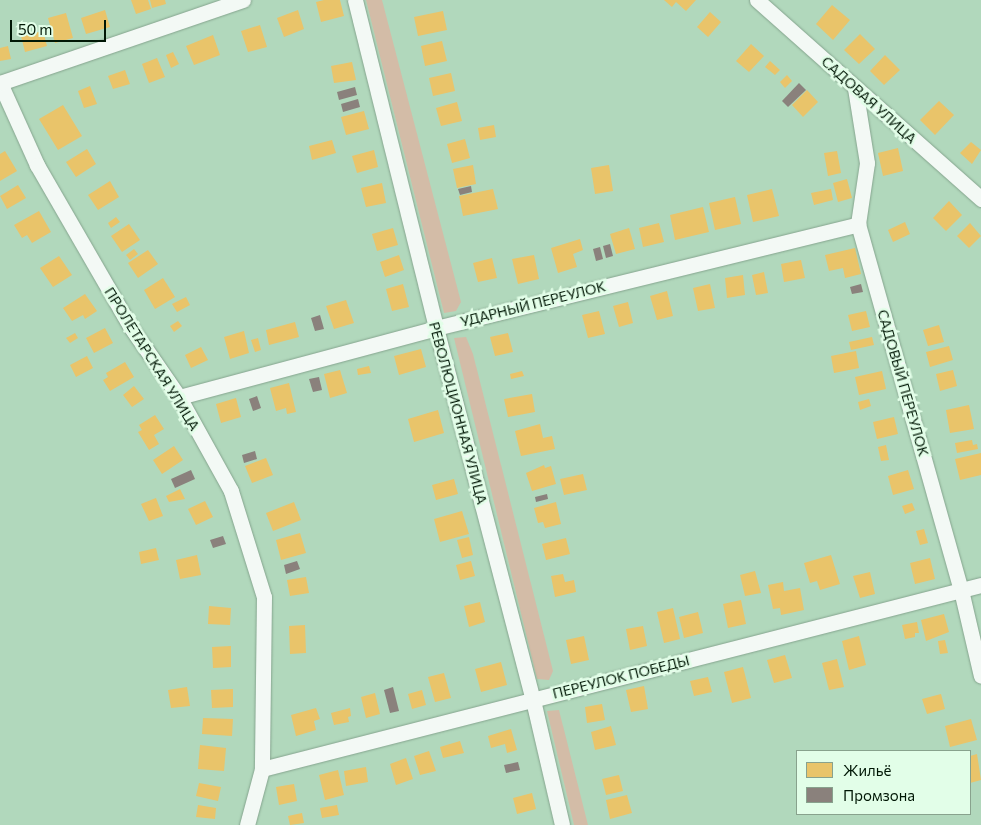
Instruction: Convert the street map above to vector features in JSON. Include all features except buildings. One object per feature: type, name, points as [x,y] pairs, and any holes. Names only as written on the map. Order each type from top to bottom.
[{"type":"street","name":"ПРОЛЕТАРСКАЯ УЛИЦА","points":[[244,0],[0,83],[37,165],[130,326],[179,397],[231,491],[264,597],[262,769],[247,825]]},
{"type":"street","name":"РЕВОЛЮЦИОННАЯ УЛИЦА","points":[[355,0],[436,328],[533,700],[562,825]]},
{"type":"street","name":"САДОВАЯ УЛИЦА","points":[[757,0],[981,199]]},
{"type":"street","name":"САДОВЫЙ ПЕРЕУЛОК","points":[[855,88],[867,163],[858,224],[961,590],[981,676]]},
{"type":"street","name":"УДАРНЫЙ ПЕРЕУЛОК","points":[[179,397],[436,328],[858,224]]},
{"type":"street","name":"ПЕРЕУЛОК ПОБЕДЫ","points":[[262,769],[981,585]]},
{"type":"shaded area","points":[[366,0],[382,0],[461,302],[456,311],[444,313]]},
{"type":"shaded area","points":[[466,337],[473,354],[553,671],[549,680],[537,679],[454,338]]},
{"type":"shaded area","points":[[559,710],[588,825],[574,825],[547,711]]}]
